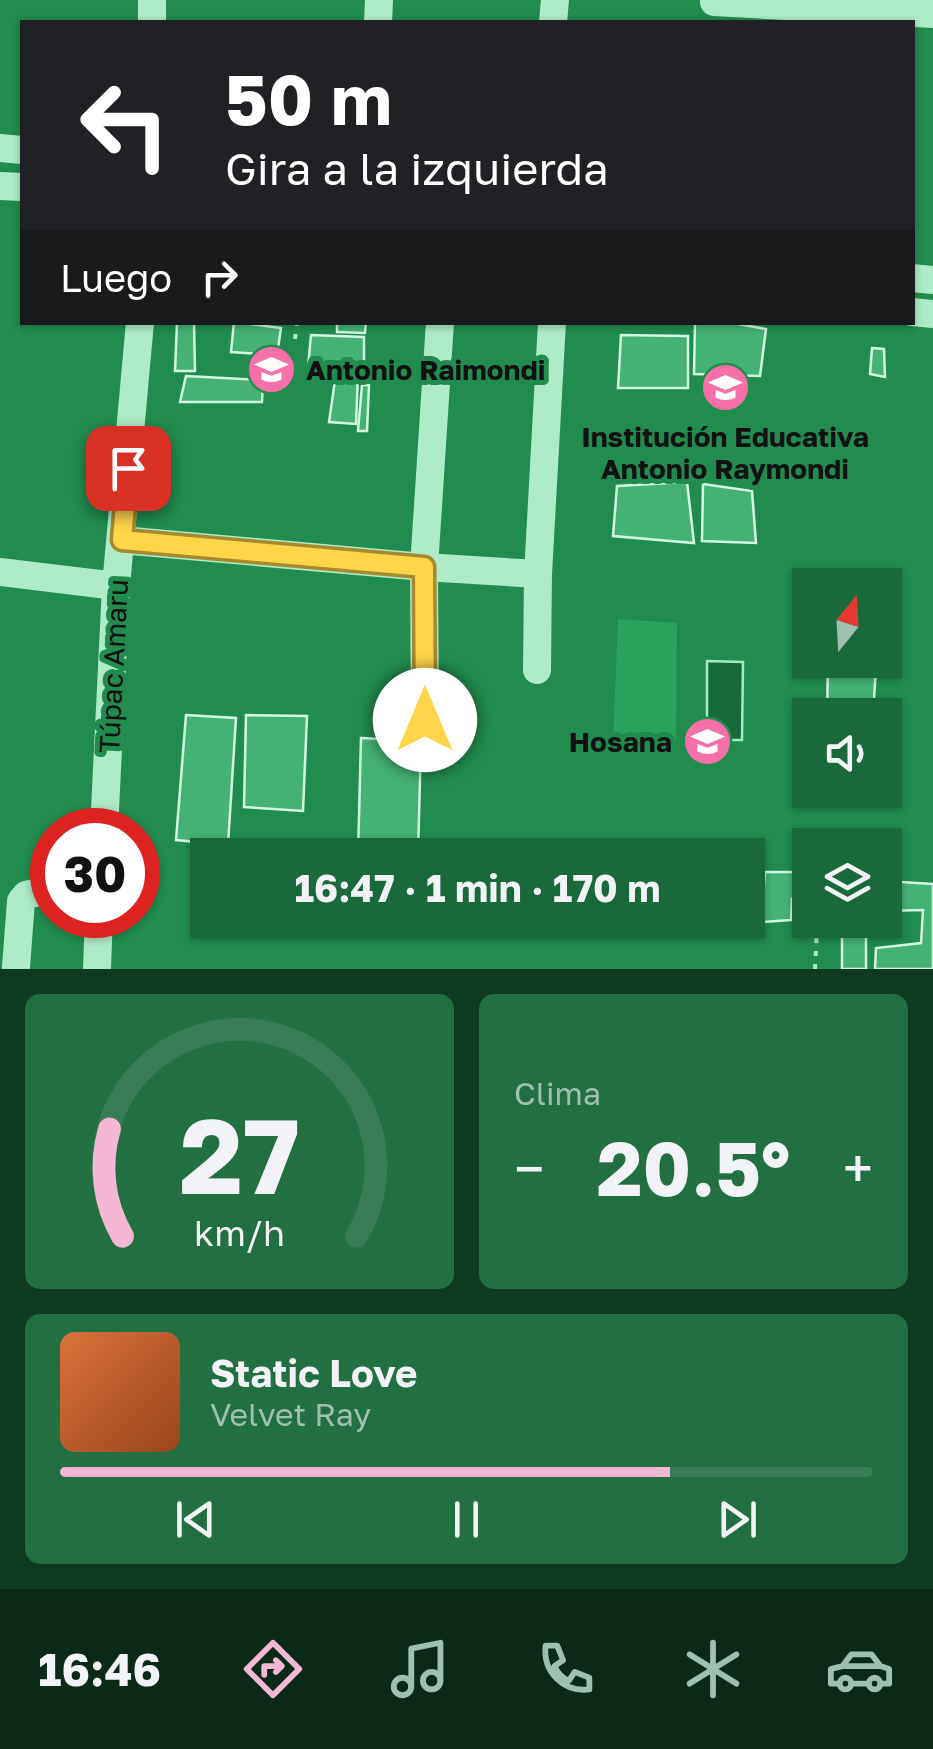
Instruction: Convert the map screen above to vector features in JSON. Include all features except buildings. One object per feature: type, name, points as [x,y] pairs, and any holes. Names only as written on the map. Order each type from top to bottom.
[{"type":"street","points":[[714,8],[798,14],[933,14]]},
{"type":"street","name":"Túpac Amaru","points":[[105,808],[116,586],[140,325]]},
{"type":"street","points":[[425,720],[424,567],[440,325]]},
{"type":"street","points":[[537,670],[538,574],[552,325]]},
{"type":"street","points":[[122,540],[538,574]]},
{"type":"street","points":[[0,572],[116,586]]},
{"type":"street","points":[[12,966],[23,897],[30,895]]},
{"type":"street","points":[[97,969],[99,938]]},
{"type":"path","points":[[295,338],[297,325]]},
{"type":"path","points":[[815,969],[816,938]]},
{"type":"shaded area","points":[[618,619],[677,623],[676,746],[613,744]]},
{"type":"shaded area","points":[[707,661],[743,662],[742,740],[707,740]]},
{"type":"place","name":"Antonio Raimondi","points":[[271,369]]},
{"type":"place","name":"Institución Educativa Antonio Raymondi","points":[[725,388]]},
{"type":"place","name":"Hosana","points":[[707,741]]},
{"type":"route","points":[[128,468],[122,540],[424,567],[425,720]]}]
